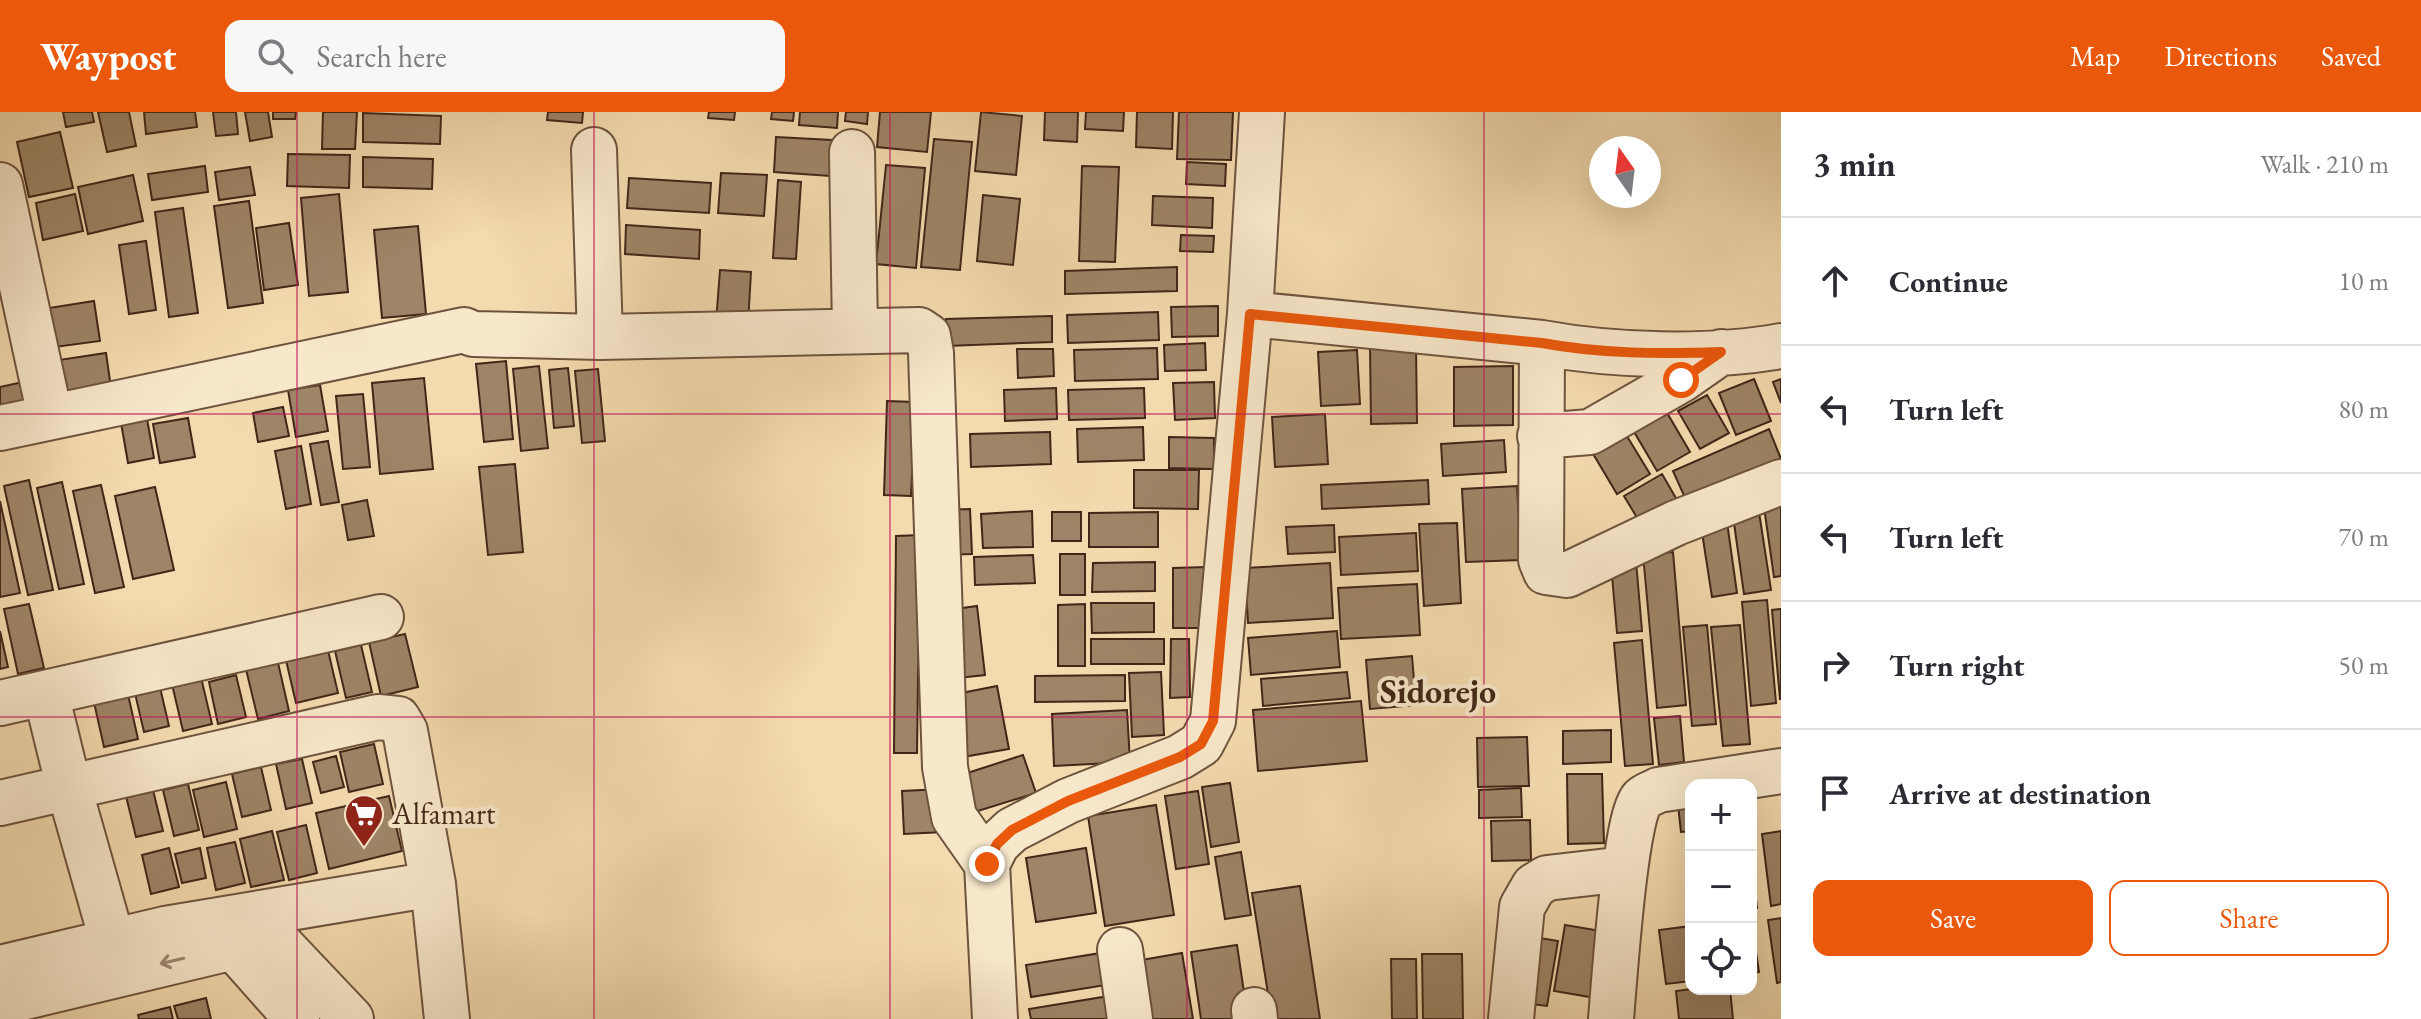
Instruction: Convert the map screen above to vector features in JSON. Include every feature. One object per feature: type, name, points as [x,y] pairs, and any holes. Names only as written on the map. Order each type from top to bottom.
[{"type":"street","points":[[995,1019],[987,864],[997,844],[1012,830],[1068,801],[1180,757],[1201,744],[1213,721],[1250,314],[1262,112]]},
{"type":"street","points":[[594,150],[600,337]]},
{"type":"street","points":[[852,152],[855,331]]},
{"type":"street","points":[[0,185],[50,416]]},
{"type":"street","points":[[1250,314],[1576,349],[1674,353],[1754,351],[1781,346]]},
{"type":"street","points":[[0,428],[449,332],[600,337],[919,330],[928,336],[945,767],[954,817],[987,864]]},
{"type":"street","points":[[1542,343],[1541,560],[1546,572],[1567,575],[1676,523],[1781,482]]},
{"type":"street","points":[[1540,436],[1590,432],[1681,380],[1721,352]]},
{"type":"street","points":[[0,703],[381,617]]},
{"type":"street","points":[[46,694],[112,940]]},
{"type":"street","points":[[0,803],[378,717],[398,719],[405,731],[433,884],[447,1019]]},
{"type":"street","points":[[1611,1019],[1625,869],[1634,818],[1641,800],[1658,790],[1781,771]]},
{"type":"street","points":[[1511,1019],[1522,907],[1534,886],[1547,878],[1625,869]]},
{"type":"street","points":[[0,968],[57,971],[242,931],[433,884]]},
{"type":"street","points":[[242,931],[297,1019]]},
{"type":"street","points":[[0,1003],[112,940],[242,931],[342,1016]]},
{"type":"street","points":[[1120,950],[1130,1019]]},
{"type":"building","points":[[63,112],[92,112],[94,122],[66,127]]},
{"type":"building","points":[[98,112],[129,112],[136,146],[107,152]]},
{"type":"building","points":[[144,112],[195,112],[197,127],[146,134]]},
{"type":"building","points":[[213,112],[236,112],[238,134],[216,136]]},
{"type":"building","points":[[245,112],[268,112],[272,137],[250,141]]},
{"type":"building","points":[[273,112],[296,112],[295,119],[273,119]]},
{"type":"building","points":[[323,112],[357,112],[355,149],[322,149]]},
{"type":"building","points":[[548,112],[583,112],[582,123],[547,120]]},
{"type":"building","points":[[709,112],[735,112],[734,120],[708,118]]},
{"type":"building","points":[[772,112],[794,112],[793,121],[771,119]]},
{"type":"building","points":[[800,112],[838,112],[837,128],[799,125]]},
{"type":"building","points":[[846,112],[868,112],[867,124],[845,121]]},
{"type":"building","points":[[880,112],[931,112],[927,152],[877,147]]},
{"type":"building","points":[[981,112],[1022,116],[1016,175],[975,171]]},
{"type":"building","points":[[1045,112],[1078,112],[1077,142],[1044,140]]},
{"type":"building","points":[[1086,112],[1124,112],[1123,131],[1085,129]]},
{"type":"building","points":[[1137,112],[1173,112],[1172,149],[1136,147]]},
{"type":"building","points":[[1179,112],[1233,112],[1231,160],[1177,159]]},
{"type":"building","points":[[363,113],[441,116],[440,144],[363,142]]},
{"type":"building","points":[[60,132],[73,188],[29,197],[17,142]]},
{"type":"building","points":[[776,137],[832,140],[830,176],[774,172]]},
{"type":"building","points":[[934,139],[972,142],[960,270],[921,267]]},
{"type":"building","points":[[288,154],[350,155],[349,188],[287,186]]},
{"type":"building","points":[[363,157],[433,159],[432,189],[363,187]]},
{"type":"building","points":[[1187,162],[1226,164],[1225,186],[1186,184]]},
{"type":"building","points":[[886,165],[925,168],[916,268],[876,264]]},
{"type":"building","points":[[205,166],[208,192],[152,200],[148,174]]},
{"type":"building","points":[[1082,166],[1119,167],[1115,262],[1079,261]]},
{"type":"building","points":[[250,167],[255,195],[219,200],[215,172]]},
{"type":"building","points":[[721,173],[767,175],[764,216],[718,213]]},
{"type":"building","points":[[133,175],[143,221],[88,234],[78,187]]},
{"type":"building","points":[[629,178],[711,183],[709,213],[627,208]]},
{"type":"building","points":[[778,180],[801,182],[796,259],[773,258]]},
{"type":"building","points":[[75,194],[83,231],[43,240],[36,203]]},
{"type":"building","points":[[339,194],[348,292],[309,296],[301,198]]},
{"type":"building","points":[[983,195],[1020,199],[1013,265],[977,261]]},
{"type":"building","points":[[1153,196],[1213,198],[1212,228],[1152,225]]},
{"type":"building","points":[[249,201],[263,303],[228,308],[214,206]]},
{"type":"building","points":[[183,208],[198,313],[169,317],[155,212]]},
{"type":"building","points":[[289,223],[298,285],[264,290],[256,228]]},
{"type":"building","points":[[626,225],[700,230],[699,259],[625,254]]},
{"type":"building","points":[[418,226],[426,314],[382,318],[374,230]]},
{"type":"building","points":[[1181,235],[1214,236],[1213,252],[1180,251]]},
{"type":"building","points":[[146,241],[156,310],[129,314],[119,245]]},
{"type":"building","points":[[1177,267],[1177,291],[1065,294],[1065,271]]},
{"type":"building","points":[[720,270],[751,272],[748,324],[716,322]]},
{"type":"building","points":[[94,301],[100,341],[55,347],[49,308]]},
{"type":"building","points":[[1218,306],[1218,336],[1172,337],[1171,307]]},
{"type":"building","points":[[1158,312],[1159,340],[1068,343],[1067,315]]},
{"type":"building","points":[[1052,316],[1052,342],[947,346],[946,319]]},
{"type":"building","points":[[1205,343],[1206,370],[1165,371],[1164,345]]},
{"type":"building","points":[[1370,346],[1416,346],[1417,423],[1371,424]]},
{"type":"building","points":[[1157,348],[1158,379],[1075,381],[1074,350]]},
{"type":"building","points":[[1017,349],[1053,349],[1054,376],[1018,378]]},
{"type":"building","points":[[1357,350],[1360,404],[1321,406],[1318,352]]},
{"type":"building","points":[[106,353],[111,388],[64,395],[59,360]]},
{"type":"building","points":[[506,361],[513,439],[484,442],[476,364]]},
{"type":"building","points":[[539,366],[548,448],[521,451],[513,369]]},
{"type":"building","points":[[1513,366],[1513,425],[1454,426],[1454,367]]},
{"type":"building","points":[[568,368],[574,426],[554,428],[549,370]]},
{"type":"building","points":[[598,369],[605,441],[582,443],[575,371]]},
{"type":"building","points":[[424,378],[433,469],[380,474],[372,383]]},
{"type":"building","points":[[1754,379],[1771,421],[1736,435],[1719,393]]},
{"type":"building","points":[[1781,379],[1781,403],[1773,382]]},
{"type":"building","points":[[23,382],[29,409],[0,415],[0,387]]},
{"type":"building","points":[[1214,382],[1215,418],[1175,420],[1173,383]]},
{"type":"building","points":[[320,385],[328,431],[296,437],[288,390]]},
{"type":"building","points":[[1056,388],[1057,419],[1005,421],[1004,390]]},
{"type":"building","points":[[1144,388],[1145,418],[1069,420],[1068,390]]},
{"type":"building","points":[[363,394],[370,467],[343,469],[336,396]]},
{"type":"building","points":[[1707,395],[1729,433],[1700,449],[1678,411]]},
{"type":"building","points":[[887,401],[915,402],[911,496],[884,495]]},
{"type":"building","points":[[283,407],[289,436],[258,442],[253,413]]},
{"type":"building","points":[[1666,411],[1690,452],[1657,471],[1633,430]]},
{"type":"building","points":[[146,413],[154,458],[128,463],[120,417]]},
{"type":"building","points":[[1325,414],[1328,464],[1275,467],[1272,417]]},
{"type":"building","points":[[188,418],[195,457],[160,463],[153,424]]},
{"type":"building","points":[[1143,427],[1144,460],[1078,462],[1077,429]]},
{"type":"building","points":[[1769,429],[1781,459],[1686,500],[1673,471]]},
{"type":"building","points":[[1050,432],[1051,464],[971,467],[970,434]]},
{"type":"building","points":[[1625,433],[1650,474],[1617,494],[1592,452]]},
{"type":"building","points":[[1169,437],[1214,438],[1214,469],[1169,468]]},
{"type":"building","points":[[1504,440],[1506,472],[1443,476],[1441,444]]},
{"type":"building","points":[[328,441],[339,502],[321,505],[310,444]]},
{"type":"building","points":[[301,446],[311,504],[286,509],[275,451]]},
{"type":"building","points":[[515,464],[523,552],[488,555],[479,467]]},
{"type":"building","points":[[1134,470],[1199,470],[1198,509],[1134,508]]},
{"type":"building","points":[[1662,474],[1680,505],[1642,526],[1624,496]]},
{"type":"building","points":[[29,480],[53,590],[28,595],[4,486]]},
{"type":"building","points":[[1428,480],[1429,504],[1322,509],[1321,485]]},
{"type":"building","points":[[62,482],[84,584],[59,589],[37,488]]},
{"type":"building","points":[[101,485],[124,587],[95,593],[73,491]]},
{"type":"building","points":[[1517,486],[1521,560],[1466,562],[1462,489]]},
{"type":"building","points":[[155,487],[174,570],[133,579],[115,496]]},
{"type":"building","points":[[367,500],[374,536],[348,540],[342,505]]},
{"type":"building","points":[[0,501],[20,593],[0,597]]},
{"type":"building","points":[[1781,505],[1781,576],[1774,577],[1764,507]]},
{"type":"building","points":[[970,509],[972,554],[939,555],[938,510]]},
{"type":"building","points":[[1032,511],[1033,547],[983,548],[981,514]]},
{"type":"building","points":[[1052,512],[1081,512],[1081,541],[1052,541]]},
{"type":"building","points":[[1158,512],[1158,547],[1089,547],[1089,513]]},
{"type":"building","points":[[1759,512],[1771,590],[1744,594],[1733,516]]},
{"type":"building","points":[[1727,522],[1737,593],[1712,597],[1701,526]]},
{"type":"building","points":[[1457,523],[1461,603],[1424,606],[1419,524]]},
{"type":"building","points":[[1334,525],[1335,552],[1288,554],[1286,527]]},
{"type":"building","points":[[1416,533],[1418,571],[1341,575],[1339,537]]},
{"type":"building","points":[[920,535],[917,753],[894,753],[896,536]]},
{"type":"building","points":[[1673,552],[1686,705],[1657,708],[1643,554]]},
{"type":"building","points":[[1060,554],[1085,554],[1085,595],[1060,595]]},
{"type":"building","points":[[1033,555],[1035,583],[975,585],[974,557]]},
{"type":"building","points":[[1636,561],[1642,631],[1617,633],[1611,564]]},
{"type":"building","points":[[1155,562],[1155,591],[1092,592],[1093,563]]},
{"type":"building","points":[[1330,563],[1333,618],[1248,623],[1245,568]]},
{"type":"building","points":[[1206,567],[1206,628],[1173,628],[1173,568]]},
{"type":"building","points":[[1417,584],[1420,635],[1341,639],[1338,588]]},
{"type":"building","points":[[1767,600],[1776,703],[1751,706],[1742,602]]},
{"type":"building","points":[[1091,603],[1154,603],[1154,632],[1092,633]]},
{"type":"building","points":[[29,604],[44,668],[18,674],[4,609]]},
{"type":"building","points":[[1085,604],[1085,666],[1058,666],[1058,605]]},
{"type":"building","points":[[977,606],[985,675],[949,679],[941,611]]},
{"type":"building","points":[[1781,609],[1781,699],[1780,699],[1772,610]]},
{"type":"building","points":[[1707,625],[1716,724],[1692,726],[1683,627]]},
{"type":"building","points":[[1740,625],[1750,744],[1723,746],[1711,627]]},
{"type":"building","points":[[0,631],[8,667],[0,669]]},
{"type":"building","points":[[1337,631],[1340,667],[1251,675],[1248,638]]},
{"type":"building","points":[[405,634],[418,687],[381,696],[369,642]]},
{"type":"building","points":[[1091,639],[1164,639],[1164,664],[1091,664]]},
{"type":"building","points":[[1171,639],[1189,639],[1190,697],[1170,698]]},
{"type":"building","points":[[1642,640],[1653,764],[1625,766],[1614,643]]},
{"type":"building","points":[[361,645],[372,692],[346,698],[335,651]]},
{"type":"building","points":[[327,646],[338,693],[296,703],[285,656]]},
{"type":"building","points":[[276,654],[289,711],[258,719],[244,661]]},
{"type":"building","points":[[1412,656],[1416,705],[1370,709],[1366,660]]},
{"type":"building","points":[[1161,672],[1164,735],[1132,737],[1129,673]]},
{"type":"building","points":[[1347,672],[1350,698],[1263,706],[1261,679]]},
{"type":"building","points":[[200,673],[212,724],[183,731],[171,680]]},
{"type":"building","points":[[236,675],[246,717],[218,724],[209,682]]},
{"type":"building","points":[[1125,675],[1125,701],[1035,702],[1035,676]]},
{"type":"building","points":[[159,683],[169,726],[144,732],[134,689]]},
{"type":"building","points":[[997,686],[1009,749],[963,757],[951,695]]},
{"type":"building","points":[[127,690],[138,739],[104,747],[93,698]]},
{"type":"building","points":[[1361,701],[1367,761],[1258,771],[1253,710]]},
{"type":"building","points":[[1127,710],[1130,762],[1054,766],[1052,714]]},
{"type":"building","points":[[1680,716],[1684,762],[1659,765],[1654,718]]},
{"type":"building","points":[[1611,730],[1611,762],[1563,764],[1563,731]]},
{"type":"building","points":[[1527,737],[1529,786],[1478,787],[1477,738]]},
{"type":"building","points":[[374,744],[383,784],[349,792],[340,752]]},
{"type":"building","points":[[1023,755],[1036,793],[965,815],[952,778]]},
{"type":"building","points":[[336,756],[344,787],[321,793],[313,762]]},
{"type":"building","points":[[302,759],[312,803],[286,809],[276,764]]},
{"type":"building","points":[[261,767],[271,810],[242,817],[232,774]]},
{"type":"building","points":[[1567,774],[1602,774],[1604,843],[1568,844]]},
{"type":"building","points":[[226,782],[237,829],[204,837],[193,790]]},
{"type":"building","points":[[1230,783],[1239,842],[1211,847],[1202,787]]},
{"type":"building","points":[[188,784],[199,830],[174,836],[163,790]]},
{"type":"building","points":[[152,786],[163,831],[136,837],[125,792]]},
{"type":"building","points":[[1521,788],[1522,817],[1479,818],[1479,790]]},
{"type":"building","points":[[942,789],[944,832],[904,834],[902,791]]},
{"type":"building","points":[[1198,791],[1209,864],[1176,869],[1165,796]]},
{"type":"building","points":[[389,796],[402,851],[329,869],[316,813]]},
{"type":"building","points":[[1685,804],[1685,832],[1681,832],[1678,805]]},
{"type":"building","points":[[1156,805],[1174,915],[1105,926],[1088,816]]},
{"type":"building","points":[[1530,820],[1531,860],[1492,861],[1491,821]]},
{"type":"building","points":[[306,825],[317,873],[289,880],[277,832]]},
{"type":"building","points":[[272,831],[284,880],[251,887],[240,839]]},
{"type":"building","points":[[1781,831],[1781,904],[1771,906],[1762,834]]},
{"type":"building","points":[[235,842],[245,883],[216,890],[207,848]]},
{"type":"building","points":[[169,848],[179,887],[151,894],[142,855]]},
{"type":"building","points":[[200,848],[206,878],[182,883],[175,854]]},
{"type":"building","points":[[1086,848],[1096,913],[1036,922],[1026,858]]},
{"type":"building","points":[[1241,852],[1251,915],[1225,919],[1215,857]]},
{"type":"building","points":[[1300,886],[1320,1019],[1272,1019],[1252,893]]},
{"type":"building","points":[[1781,918],[1781,982],[1777,983],[1768,920]]},
{"type":"building","points":[[1565,925],[1601,931],[1590,997],[1554,991]]},
{"type":"building","points":[[1685,927],[1685,982],[1666,984],[1659,930]]},
{"type":"building","points":[[1534,937],[1558,941],[1547,1006],[1523,1003]]},
{"type":"building","points":[[1237,945],[1248,1019],[1201,1019],[1191,952]]},
{"type":"building","points":[[1107,952],[1112,984],[1031,997],[1026,965]]},
{"type":"building","points":[[1182,953],[1193,1019],[1139,1019],[1130,962]]},
{"type":"building","points":[[1422,954],[1462,954],[1463,1019],[1423,1019]]},
{"type":"building","points":[[1391,959],[1416,959],[1417,1019],[1392,1019]]},
{"type":"building","points":[[1685,990],[1685,995],[1731,995],[1733,1019],[1679,1019],[1676,991]]},
{"type":"building","points":[[1109,996],[1113,1019],[1031,1019],[1029,1009]]},
{"type":"building","points":[[206,998],[211,1019],[178,1019],[174,1006]]},
{"type":"building","points":[[170,1007],[173,1019],[139,1019],[138,1015]]},
{"type":"place","name":"Alfamart","points":[[364,848]]},
{"type":"district","name":"Sidorejo","points":[[1438,691]]},
{"type":"route","points":[[987,864],[997,844],[1012,830],[1068,801],[1180,757],[1201,744],[1213,721],[1250,314],[1576,349],[1721,352],[1681,380]]}]
